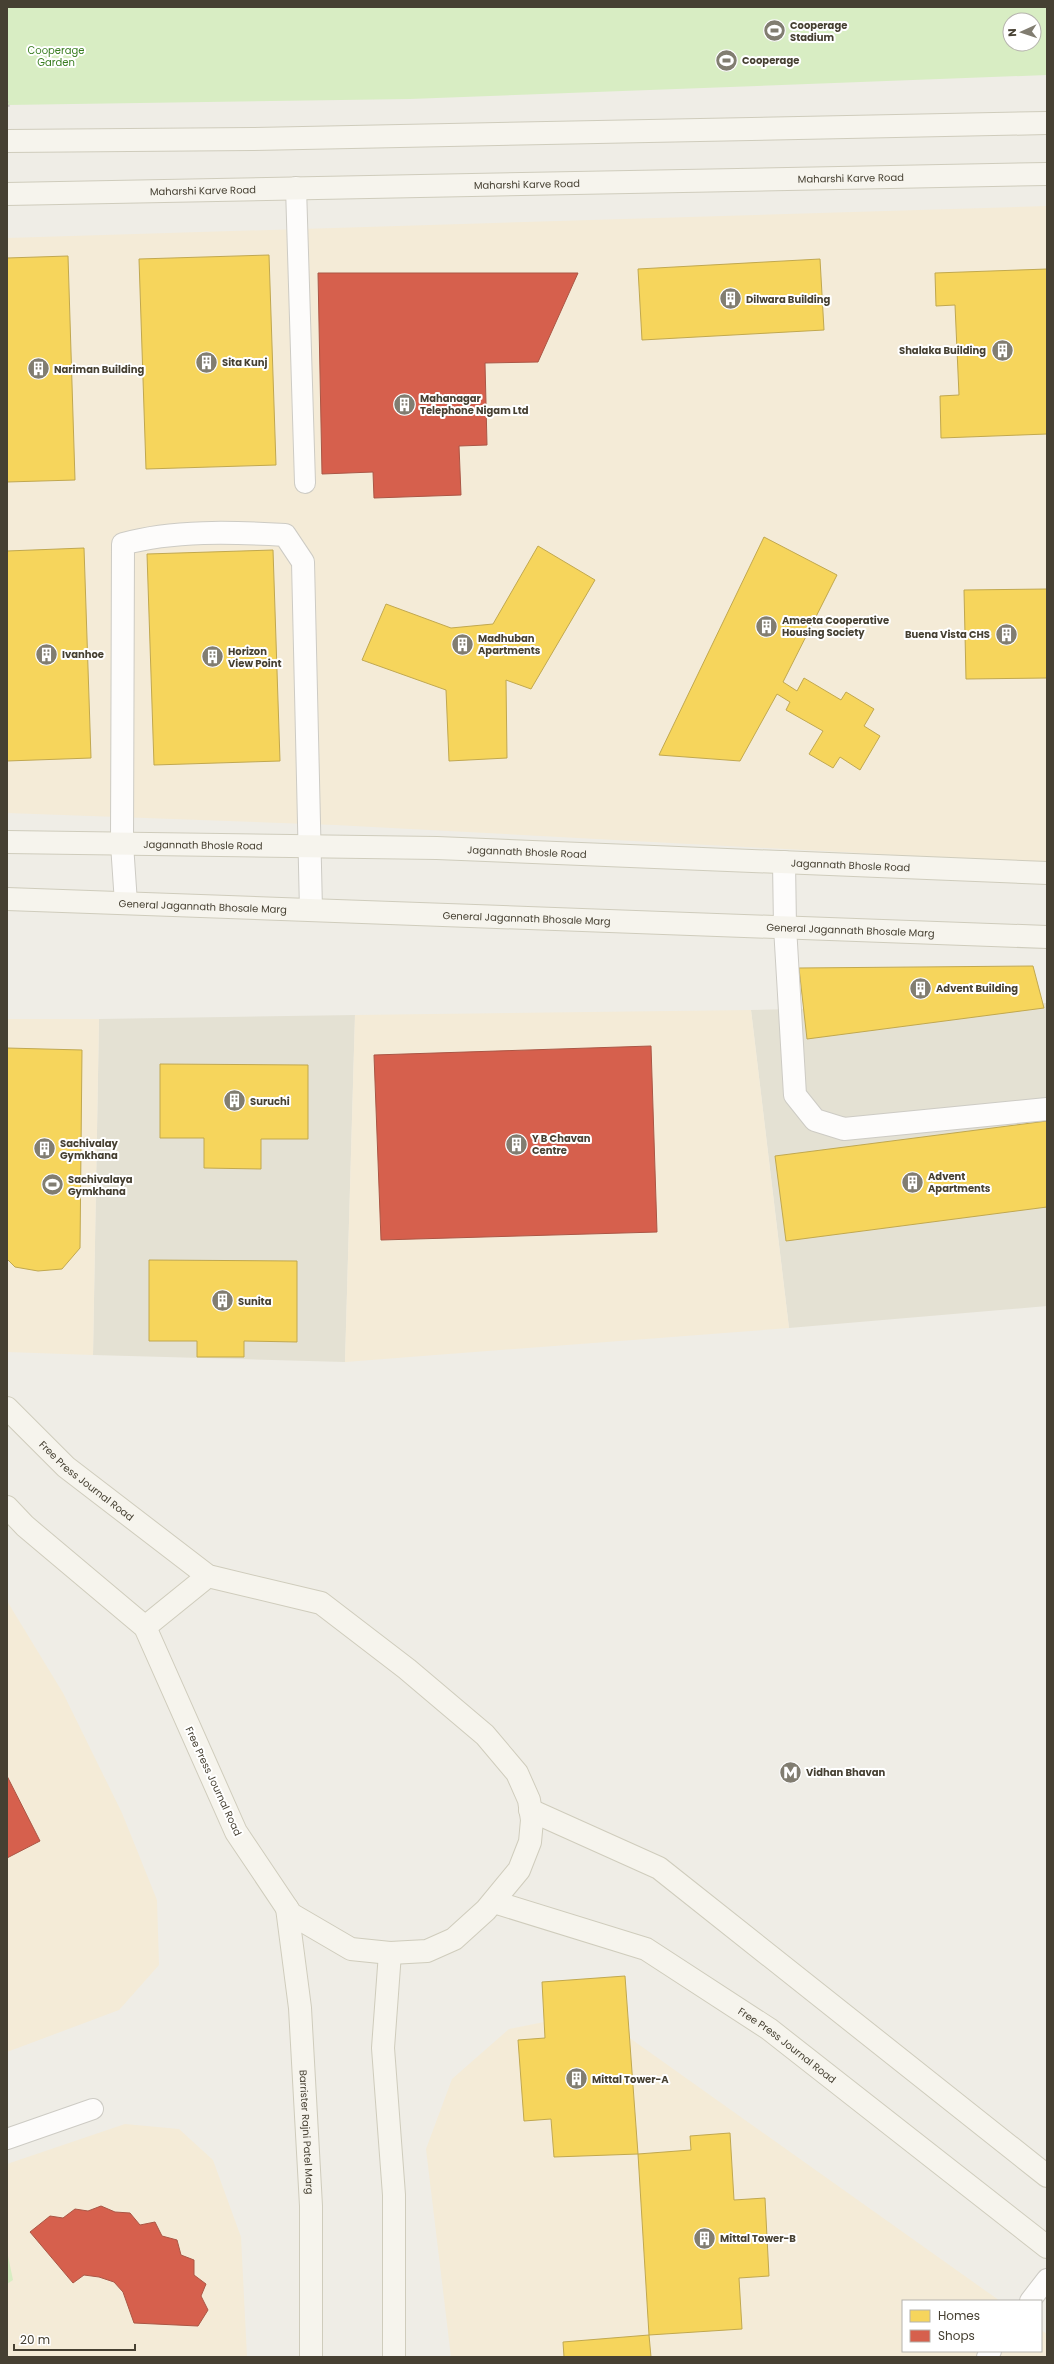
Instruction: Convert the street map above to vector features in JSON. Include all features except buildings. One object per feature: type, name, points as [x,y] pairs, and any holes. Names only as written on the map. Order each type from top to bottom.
[{"type":"street","points":[[7,141],[252,139],[1047,123]]},
{"type":"street","name":"Maharshi Karve Road","points":[[7,194],[296,187],[1047,174]]},
{"type":"street","points":[[126,904],[122,844],[123,544],[142,539],[237,532],[285,535],[303,562],[311,910]]},
{"type":"street","name":"Jagannath Bhosle Road","points":[[7,842],[437,848],[1047,873]]},
{"type":"street","points":[[784,862],[785,927],[795,1095],[815,1120],[844,1129],[1047,1109]]},
{"type":"street","name":"General Jagannath Bhosale Marg","points":[[7,899],[1047,937]]},
{"type":"street","name":"Free Press Journal Road","points":[[7,1408],[66,1466],[208,1576],[321,1603],[348,1622],[484,1735],[517,1773],[529,1800],[532,1820],[530,1842],[519,1870],[494,1902],[454,1939],[427,1951],[390,1953],[351,1949],[291,1914],[236,1832],[145,1627],[25,1526],[7,1507]]},
{"type":"street","points":[[145,1627],[208,1576]]},
{"type":"street","points":[[530,1810],[659,1868],[1047,2176]]},
{"type":"street","name":"Free Press Journal Road","points":[[494,1902],[646,1949],[769,2029],[1047,2247]]},
{"type":"street","name":"Barrister Rajni Patel Marg","points":[[287,1908],[300,2008],[311,2198],[311,2357]]},
{"type":"street","points":[[390,1953],[383,2048],[394,2195],[394,2357]]},
{"type":"lane","points":[[296,187],[305,483]]},
{"type":"lane","points":[[7,2139],[93,2109]]},
{"type":"lane","points":[[1031,2300],[1047,2279]]},
{"type":"shaded area","points":[[1047,206],[1047,863],[335,825],[7,813],[7,238]]},
{"type":"shaded area","name":"Advent Apartments","points":[[1047,1003],[1047,1306],[789,1328],[751,1010]]},
{"type":"shaded area","points":[[751,1010],[789,1328],[345,1362],[355,1015]]},
{"type":"shaded area","points":[[355,1015],[345,1362],[93,1355],[99,1019]]},
{"type":"shaded area","name":"Sachivalaya Gymkhana","points":[[7,1019],[99,1019],[93,1355],[7,1352]]},
{"type":"shaded area","points":[[7,1601],[63,1693],[122,1813],[157,1900],[159,1965],[119,2010],[7,2052]]},
{"type":"shaded area","points":[[564,2018],[617,2029],[999,2300],[902,2300],[902,2352],[1042,2352],[1042,2331],[1047,2334],[1047,2357],[451,2357],[426,2149],[452,2079],[509,2029]]},
{"type":"shaded area","points":[[125,2124],[179,2129],[213,2160],[241,2237],[247,2357],[7,2357],[7,2164]]},
{"type":"green space","name":"Cooperage Garden","points":[[7,7],[1047,7],[1047,75],[410,99],[7,105]]},
{"type":"green space","points":[[7,2251],[13,2280],[7,2284]]},
{"type":"place","name":"Cooperage Stadium","points":[[774,31]]},
{"type":"place","name":"Cooperage","points":[[727,60]]},
{"type":"place","name":"Dilwara Building","points":[[731,299]]},
{"type":"place","name":"Shalaka Building","points":[[1002,350]]},
{"type":"place","name":"Sita Kunj","points":[[207,362]]},
{"type":"place","name":"Nariman Building","points":[[39,369]]},
{"type":"place","name":"Mahanagar Telephone Nigam Ltd","points":[[404,404]]},
{"type":"place","name":"Ameeta Cooperative Housing Society","points":[[766,626]]},
{"type":"place","name":"Buena Vista CHS","points":[[1006,634]]},
{"type":"place","name":"Madhuban Apartments","points":[[463,644]]},
{"type":"place","name":"Ivanhoe","points":[[47,654]]},
{"type":"place","name":"Horizon View Point","points":[[213,657]]},
{"type":"place","name":"Advent Building","points":[[920,988]]},
{"type":"place","name":"Suruchi","points":[[234,1101]]},
{"type":"place","name":"Y B Chavan Centre","points":[[516,1144]]},
{"type":"place","name":"Sachivalay Gymkhana","points":[[44,1149]]},
{"type":"place","name":"Advent Apartments","points":[[912,1182]]},
{"type":"place","name":"Sachivalaya Gymkhana","points":[[52,1185]]},
{"type":"place","name":"Sunita","points":[[223,1301]]},
{"type":"place","name":"Vidhan Bhavan","points":[[791,1772]]},
{"type":"place","name":"Mittal Tower-A","points":[[577,2079]]},
{"type":"place","name":"Mittal Tower-B","points":[[705,2238]]}]
